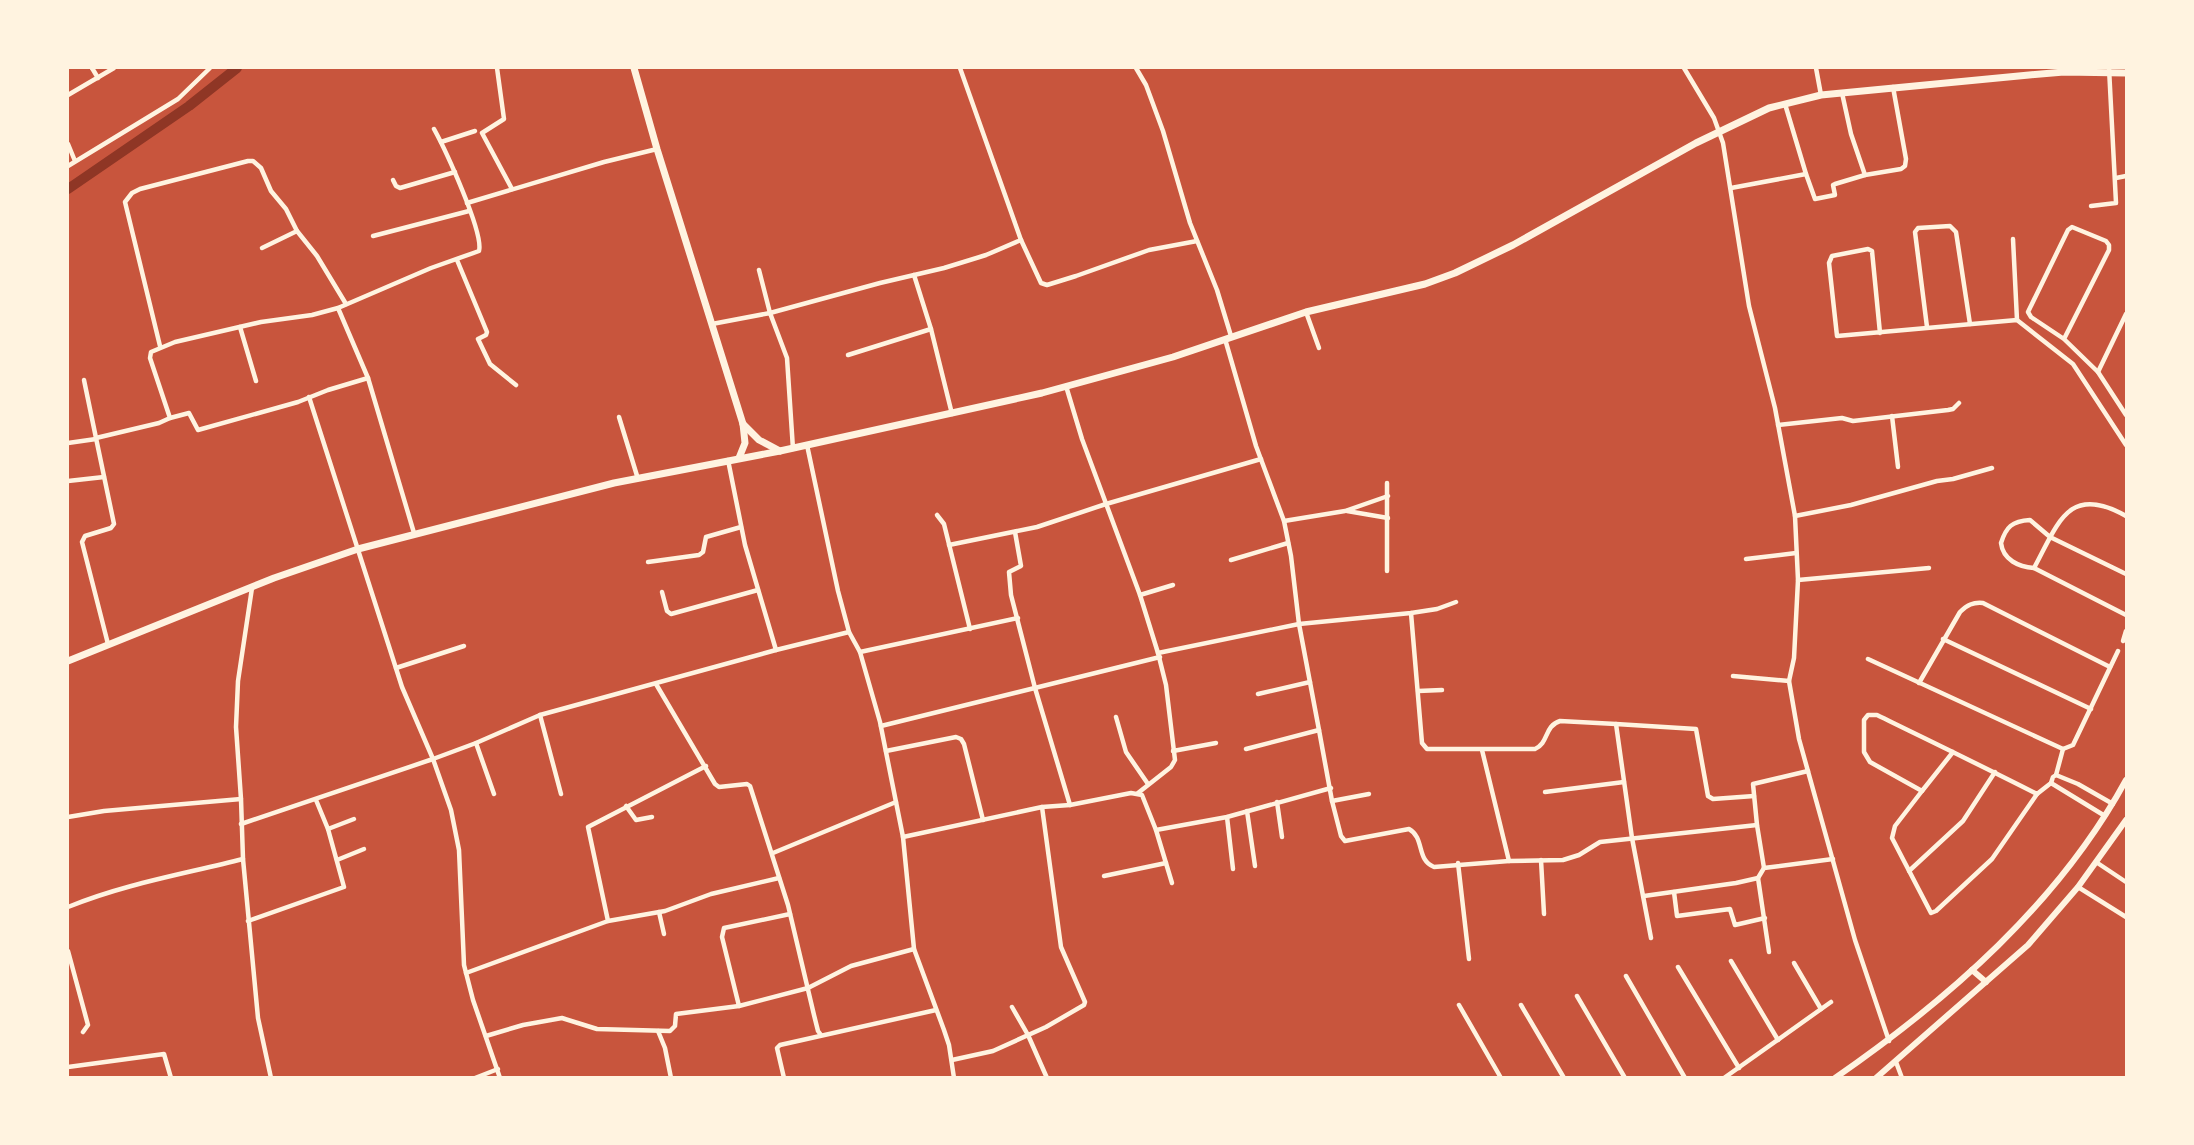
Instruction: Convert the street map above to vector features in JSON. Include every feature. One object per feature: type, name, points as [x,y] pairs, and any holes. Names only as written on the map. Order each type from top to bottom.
[{"type":"main road","points":[[634,68],[743,424],[745,443],[739,458]]},
{"type":"main road","points":[[68,661],[252,588],[358,549],[414,533],[638,479],[728,460],[780,452],[1066,386],[1173,357],[1306,312],[1425,284],[1513,246],[1720,131],[1769,108],[1821,95],[2028,71],[2109,70],[2127,73]]},
{"type":"main road","points":[[743,424],[759,440],[780,452]]},
{"type":"street","points":[[92,68],[98,78]]},
{"type":"street","points":[[68,95],[114,68]]},
{"type":"street","points":[[68,166],[178,99],[210,68]]},
{"type":"street","points":[[497,68],[504,119],[482,133],[512,189]]},
{"type":"street","points":[[960,68],[1021,240],[1041,283],[1047,285],[1149,250],[1197,241]]},
{"type":"street","points":[[1136,68],[1146,86],[1163,131],[1197,241],[1217,290],[1261,459],[1284,521],[1299,624],[1332,801],[1341,836],[1345,842],[1409,830],[1416,835],[1423,859],[1434,867],[1458,863],[1572,858],[1600,842],[1757,825]]},
{"type":"street","points":[[1684,68],[1720,131],[1749,306],[1778,424],[1795,516],[1798,580],[1794,658],[1789,681],[1799,739],[1855,940],[1889,1041]]},
{"type":"street","points":[[1816,68],[1821,95]]},
{"type":"street","points":[[2091,206],[2116,203],[2109,70]]},
{"type":"street","points":[[1785,104],[1816,200],[1835,195],[1834,184],[1865,175],[1901,169],[1905,166],[1906,159],[1893,87]]},
{"type":"street","points":[[1842,93],[1851,134],[1865,175]]},
{"type":"street","points":[[170,418],[150,358],[151,352],[160,346],[240,327],[312,315],[338,308],[430,268],[475,253],[480,248],[467,203],[434,129]]},
{"type":"street","points":[[441,142],[475,132]]},
{"type":"street","points":[[68,144],[75,161]]},
{"type":"street","points":[[467,203],[657,148]]},
{"type":"street","points":[[160,346],[124,202],[132,193],[248,161],[253,161],[261,168],[271,191],[286,209],[297,231],[317,256],[346,304]]},
{"type":"street","points":[[393,180],[400,188],[455,172]]},
{"type":"street","points":[[1731,188],[1806,174]]},
{"type":"street","points":[[2116,178],[2127,176]]},
{"type":"street","points":[[373,236],[469,211]]},
{"type":"street","points":[[1927,327],[1915,232],[1918,228],[1950,226],[1956,232],[1970,324]]},
{"type":"street","points":[[2064,339],[2109,250],[2106,241],[2072,227],[2068,230],[2028,309],[2031,317],[2064,339],[2098,372],[2127,415]]},
{"type":"street","points":[[262,248],[297,231]]},
{"type":"street","points":[[2013,239],[2018,320]]},
{"type":"street","points":[[712,324],[770,313],[944,268],[978,258],[1021,240]]},
{"type":"street","points":[[1880,333],[1872,250],[1832,256],[1829,263],[1836,334],[1839,337],[2018,320],[2073,364],[2127,445]]},
{"type":"street","points":[[457,260],[487,332],[478,339],[490,364],[516,385]]},
{"type":"street","points":[[759,270],[770,313],[787,358],[793,449]]},
{"type":"street","points":[[914,275],[931,329],[952,414]]},
{"type":"street","points":[[338,308],[368,378],[414,533]]},
{"type":"street","points":[[1306,312],[1319,348]]},
{"type":"street","points":[[2098,372],[2127,314]]},
{"type":"street","points":[[240,327],[256,381]]},
{"type":"street","points":[[848,355],[931,329]]},
{"type":"street","points":[[68,443],[159,423],[189,413],[198,430],[368,378]]},
{"type":"street","points":[[84,380],[114,526],[85,536],[82,542],[108,644]]},
{"type":"street","points":[[903,837],[1042,807],[1070,805],[1138,793],[1174,764],[1166,685],[1159,655],[1066,386]]},
{"type":"street","points":[[309,397],[396,668],[433,759],[456,828],[465,973],[500,1077]]},
{"type":"street","points":[[1778,424],[1842,418],[1853,421],[1948,410],[1959,403]]},
{"type":"street","points":[[1892,416],[1898,467]]},
{"type":"street","points":[[619,417],[638,479]]},
{"type":"street","points":[[807,445],[838,591],[849,632],[860,652],[881,726],[903,837],[914,949],[947,1038],[954,1077]]},
{"type":"street","points":[[949,545],[1037,527],[1106,504],[1261,459]]},
{"type":"street","points":[[728,460],[741,527],[776,650]]},
{"type":"street","points":[[1795,516],[1861,502],[1992,468]]},
{"type":"street","points":[[68,481],[104,477]]},
{"type":"street","points":[[1387,483],[1387,571]]},
{"type":"street","points":[[1284,521],[1345,511],[1388,496]]},
{"type":"street","points":[[2034,568],[2061,518],[2080,506],[2089,503],[2110,507],[2127,516]]},
{"type":"street","points":[[1345,511],[1388,518]]},
{"type":"street","points":[[937,515],[944,524],[970,629]]},
{"type":"street","points":[[2127,574],[2050,537],[2030,520],[2010,525],[2004,531],[2001,543],[2007,556],[2022,567],[2034,568],[2127,615]]},
{"type":"street","points":[[648,562],[699,555],[703,552],[706,537],[741,527]]},
{"type":"street","points":[[1016,532],[1021,566],[1008,573],[1010,590],[1035,688],[1070,805]]},
{"type":"street","points":[[1231,560],[1288,543]]},
{"type":"street","points":[[1746,559],[1796,553]]},
{"type":"street","points":[[1798,580],[1929,568]]},
{"type":"street","points":[[1140,595],[1173,585]]},
{"type":"street","points":[[252,588],[238,692],[236,727],[248,921],[258,1018],[271,1077]]},
{"type":"street","points":[[662,592],[667,611],[671,614],[758,590]]},
{"type":"street","points":[[881,726],[1159,655],[1299,624],[1411,613],[1437,609],[1456,602]]},
{"type":"street","points":[[1919,683],[1943,639],[1965,607],[1976,603],[1983,603],[2110,668]]},
{"type":"street","points":[[1411,613],[1424,747],[1431,750],[1535,749],[1544,743],[1548,729],[1553,723],[1560,722],[1696,729],[1708,796],[1713,799],[1754,796]]},
{"type":"street","points":[[860,652],[1018,618]]},
{"type":"street","points":[[2123,641],[2127,631]]},
{"type":"street","points":[[241,824],[433,759],[540,715],[849,632]]},
{"type":"street","points":[[1943,639],[2091,709]]},
{"type":"street","points":[[396,668],[464,646]]},
{"type":"street","points":[[1868,659],[2063,749],[2073,745],[2118,651]]},
{"type":"street","points":[[1733,676],[1789,681]]},
{"type":"street","points":[[1258,694],[1310,682]]},
{"type":"street","points":[[656,684],[715,784],[719,787],[747,784],[750,786],[773,853],[818,1031],[821,1035]]},
{"type":"street","points":[[1418,691],[1442,690]]},
{"type":"street","points":[[1922,791],[1870,762],[1864,752],[1864,720],[1868,715],[1873,713],[2037,794]]},
{"type":"street","points":[[540,715],[561,794]]},
{"type":"street","points":[[1116,717],[1126,752],[1148,784]]},
{"type":"street","points":[[1616,724],[1632,838],[1651,938]]},
{"type":"street","points":[[1246,749],[1319,730]]},
{"type":"street","points":[[886,751],[956,737],[961,739],[983,820]]},
{"type":"street","points":[[476,743],[494,794]]},
{"type":"street","points":[[1173,751],[1216,743]]},
{"type":"street","points":[[1953,752],[1892,831],[1892,838],[1931,913],[1936,911],[1992,859],[2037,794],[2051,783],[2056,775],[2063,749]]},
{"type":"street","points":[[1482,750],[1509,861]]},
{"type":"street","points":[[609,921],[588,827],[706,766]]},
{"type":"street","points":[[1769,952],[1758,878],[1764,868],[1757,825],[1754,783],[1808,771]]},
{"type":"street","points":[[1908,871],[1963,821],[1995,772]]},
{"type":"street","points":[[2056,775],[2114,804]]},
{"type":"street","points":[[1835,1077],[1889,1041],[1972,970],[2016,928],[2051,889],[2114,804],[2127,780]]},
{"type":"street","points":[[1545,792],[1624,782]]},
{"type":"street","points":[[2051,783],[2105,816]]},
{"type":"street","points":[[1156,830],[1227,817],[1330,788]]},
{"type":"street","points":[[1138,793],[1144,799],[1156,830],[1172,883]]},
{"type":"street","points":[[1332,801],[1369,794]]},
{"type":"street","points":[[68,817],[241,799]]},
{"type":"street","points":[[248,921],[344,887],[328,829],[316,800]]},
{"type":"street","points":[[773,853],[896,802]]},
{"type":"street","points":[[1277,802],[1282,837]]},
{"type":"street","points":[[626,806],[636,820],[652,817]]},
{"type":"street","points":[[952,1060],[993,1051],[1084,1005],[1085,1002],[1061,947],[1042,807]]},
{"type":"street","points":[[1247,811],[1255,866]]},
{"type":"street","points":[[1227,817],[1233,869]]},
{"type":"street","points":[[328,829],[354,819]]},
{"type":"street","points":[[1876,1077],[2028,945],[2078,887],[2127,820]]},
{"type":"street","points":[[337,860],[364,849]]},
{"type":"street","points":[[1764,868],[1833,859]]},
{"type":"street","points":[[68,907],[132,885],[243,860]]},
{"type":"street","points":[[1541,860],[1544,914]]},
{"type":"street","points":[[1104,876],[1166,862]]},
{"type":"street","points":[[2096,862],[2127,882]]},
{"type":"street","points":[[1458,863],[1468,959]]},
{"type":"street","points":[[465,973],[609,921],[659,912],[686,905],[711,894],[779,878]]},
{"type":"street","points":[[1644,896],[1758,878]]},
{"type":"street","points":[[2078,887],[2127,917]]},
{"type":"street","points":[[1674,892],[1676,916],[1730,909],[1735,925],[1764,918]]},
{"type":"street","points":[[659,912],[664,934]]},
{"type":"street","points":[[739,1006],[722,937],[724,928],[790,914]]},
{"type":"street","points":[[486,1036],[561,1017],[597,1029],[658,1031],[673,1029],[676,1014],[739,1006],[808,988],[851,966],[914,949]]},
{"type":"street","points":[[68,951],[70,972],[86,1013],[88,1024],[83,1032]]},
{"type":"street","points":[[1731,961],[1778,1040]]},
{"type":"street","points":[[1794,963],[1821,1009]]},
{"type":"street","points":[[1678,967],[1739,1068]]},
{"type":"street","points":[[1972,970],[1986,982]]},
{"type":"street","points":[[1626,976],[1685,1077]]},
{"type":"street","points":[[1577,996],[1625,1077]]},
{"type":"street","points":[[1724,1077],[1831,1002]]},
{"type":"street","points":[[1459,1005],[1501,1077]]},
{"type":"street","points":[[1521,1005],[1564,1077]]},
{"type":"street","points":[[1012,1007],[1047,1077]]},
{"type":"street","points":[[784,1077],[777,1053],[780,1045],[936,1010]]},
{"type":"street","points":[[658,1031],[671,1077]]},
{"type":"street","points":[[68,1067],[164,1054],[171,1077]]},
{"type":"street","points":[[1896,1062],[1902,1077]]},
{"type":"street","points":[[475,1077],[498,1069]]},
{"type":"waterway","points":[[68,189],[189,106],[237,68]]}]
